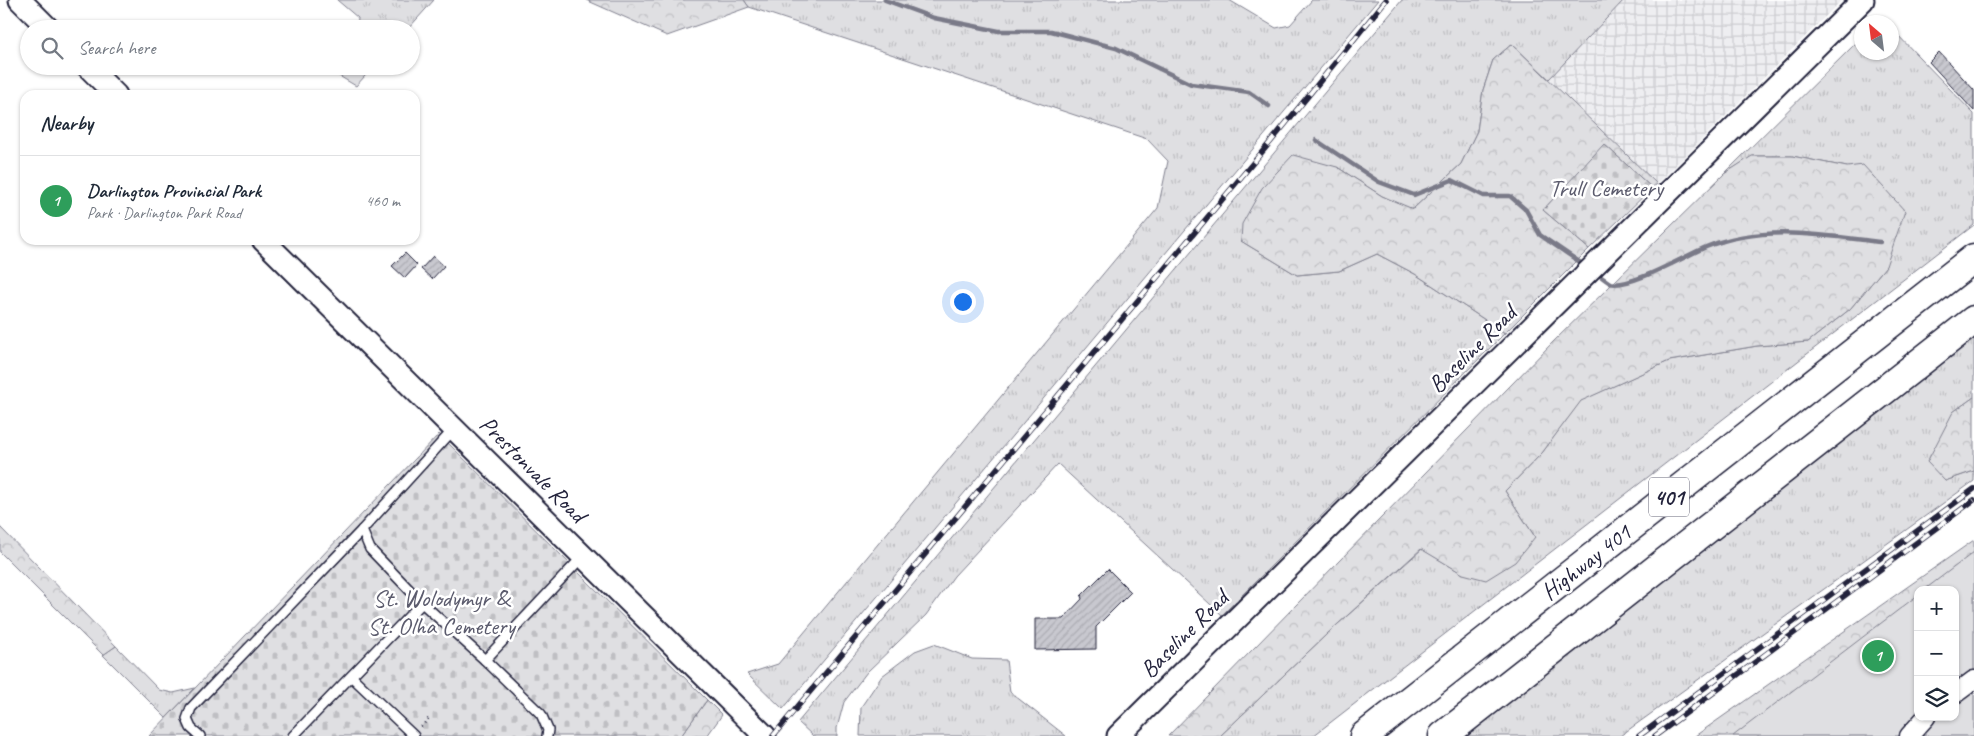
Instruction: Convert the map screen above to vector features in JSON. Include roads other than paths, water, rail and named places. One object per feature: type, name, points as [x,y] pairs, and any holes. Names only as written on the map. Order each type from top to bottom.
[{"type":"highway","name":"Highway 401","points":[[1364,736],[1974,258]]},
{"type":"highway","name":"Highway 401","points":[[1443,736],[1974,320]]},
{"type":"street","points":[[20,0],[41,20]]},
{"type":"street","name":"Baseline Road","points":[[1118,736],[1863,0]]},
{"type":"street","points":[[96,75],[111,90]]},
{"type":"street","name":"Prestonvale Road","points":[[268,245],[765,736]]},
{"type":"street","points":[[1959,691],[1974,680]]},
{"type":"street","points":[[1909,736],[1922,721]]},
{"type":"lane","points":[[200,736],[191,728],[187,719],[191,708],[362,530],[454,429]]},
{"type":"lane","points":[[362,530],[370,549],[422,603],[485,660],[540,714],[548,730],[547,736]]},
{"type":"lane","points":[[485,660],[583,556]]},
{"type":"lane","points":[[293,736],[422,603]]},
{"type":"lane","points":[[352,677],[414,736]]},
{"type":"waterway","points":[[885,0],[934,18],[999,31],[1051,31],[1116,48],[1191,84],[1249,92],[1269,106]]},
{"type":"waterway","points":[[1316,140],[1379,182],[1414,195],[1452,180],[1484,196],[1510,196],[1526,210],[1540,235],[1581,263]]},
{"type":"waterway","points":[[1600,276],[1610,283],[1619,284],[1643,277],[1706,247],[1727,240],[1770,233],[1814,234],[1880,242]]},
{"type":"railway","points":[[773,736],[1278,133],[1386,0]]},
{"type":"railway","points":[[1639,736],[1974,489]]},
{"type":"railway","points":[[1655,736],[1974,500]]},
{"type":"place","name":"Darlington Provincial Park","points":[[1878,656]]},
{"type":"park label","name":"Trull Cemetery","points":[[1606,188]]},
{"type":"park label","name":"St. Wolodymyr & St. Olha Cemetery","points":[[441,612]]}]
